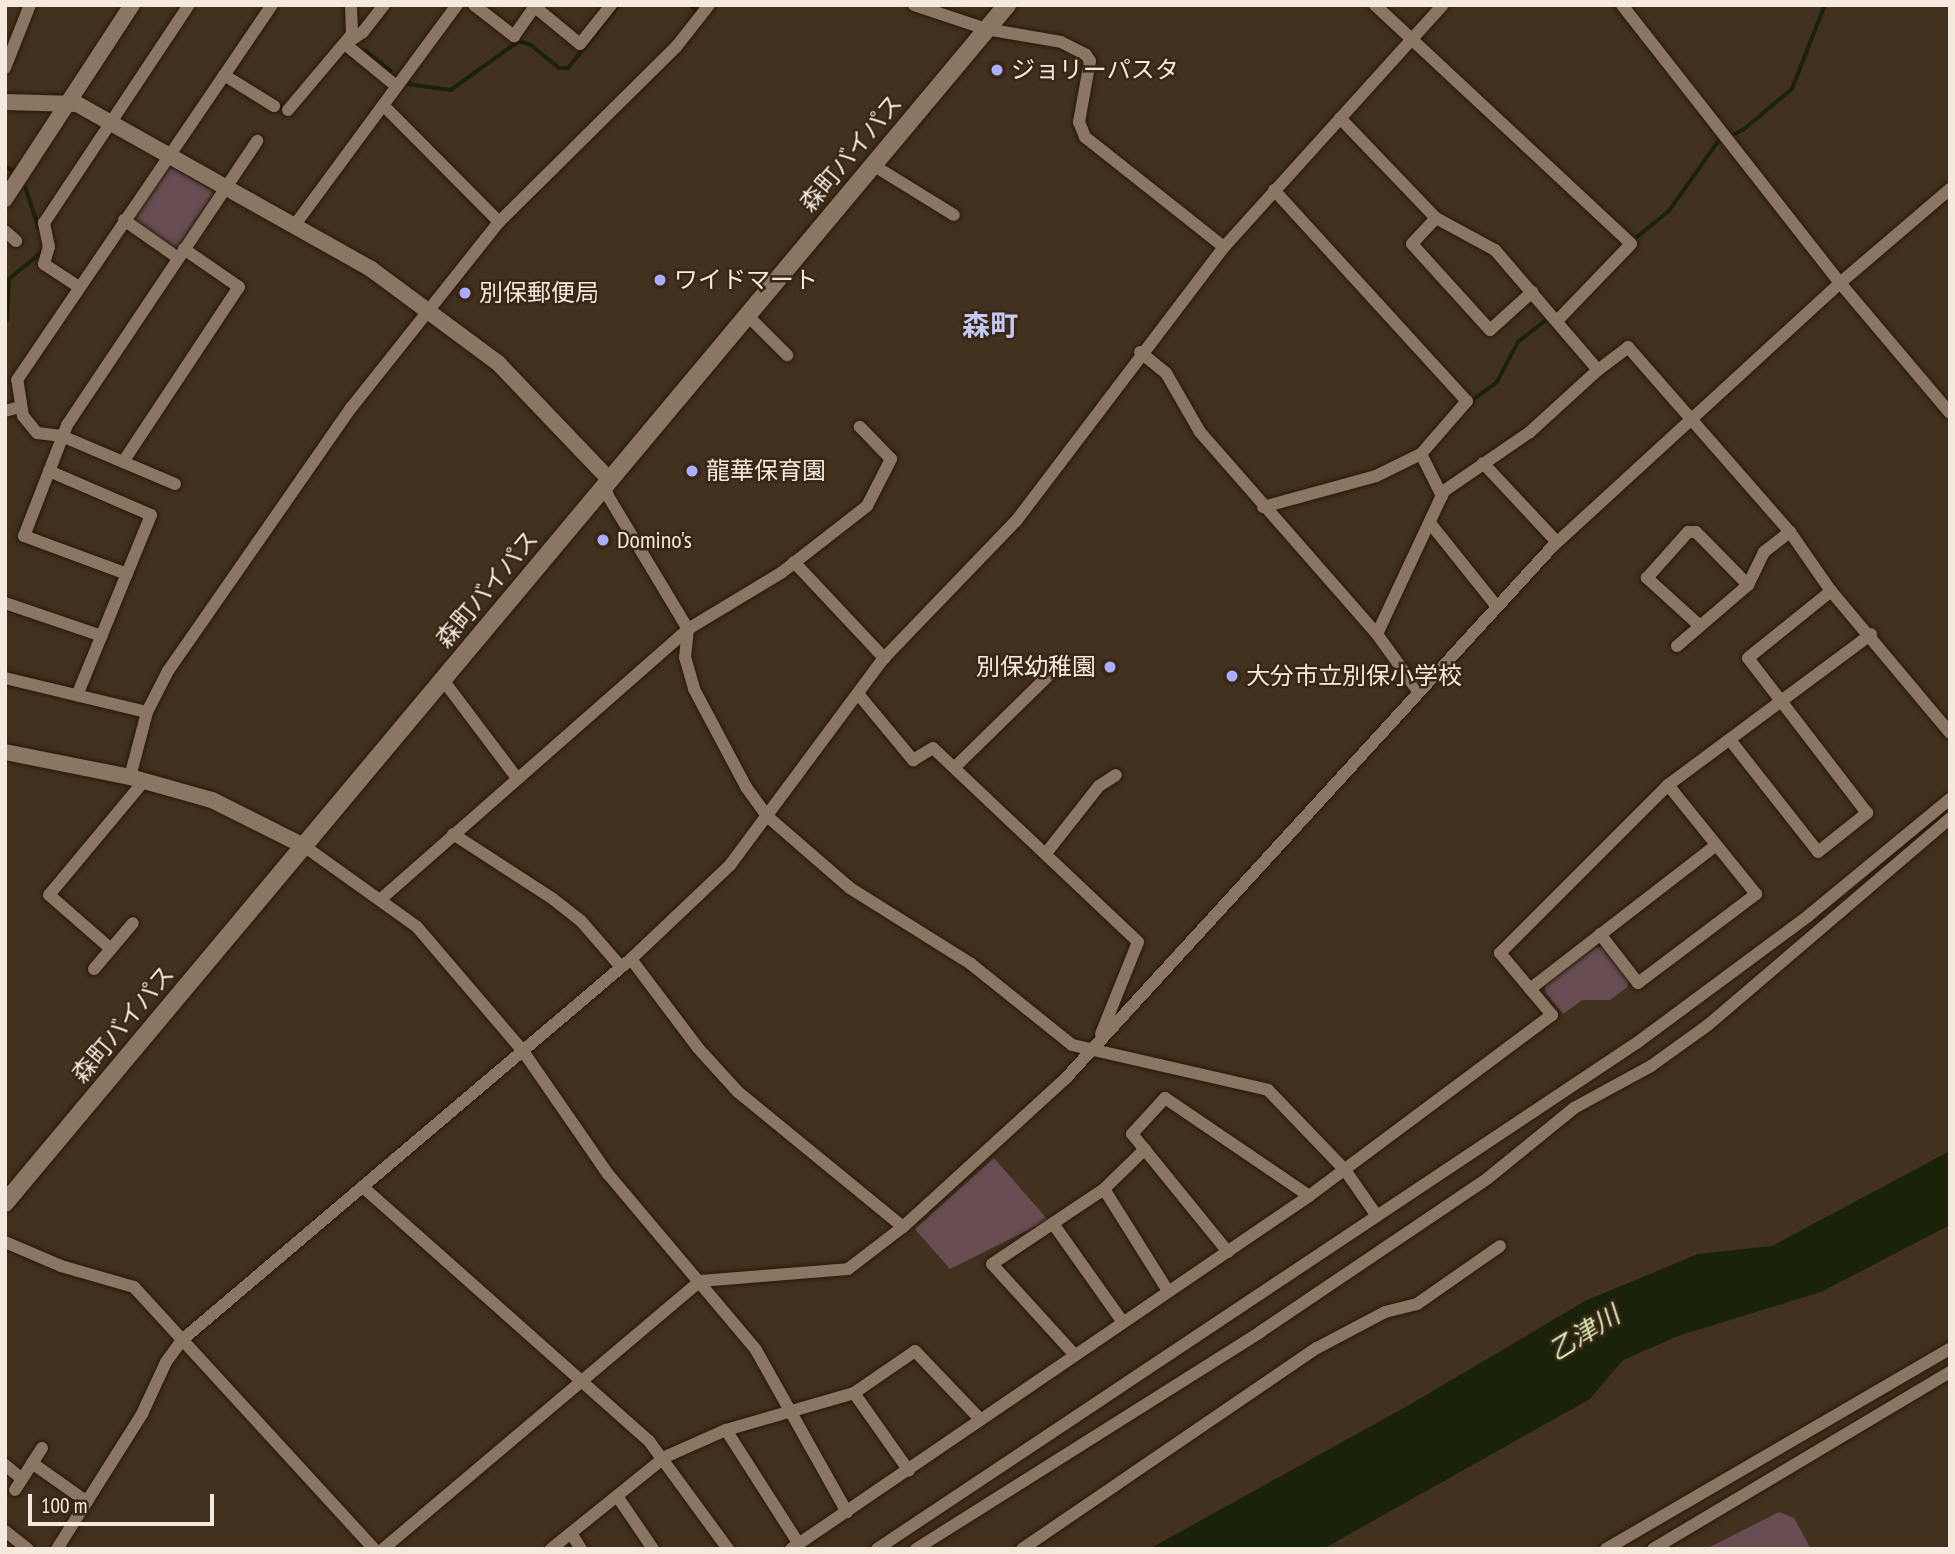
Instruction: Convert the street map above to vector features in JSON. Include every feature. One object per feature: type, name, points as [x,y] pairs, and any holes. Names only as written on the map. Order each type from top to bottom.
[{"type":"main road","name":"森町バイパス","points":[[5,1203],[443,680],[603,479],[747,316],[1006,5]]},
{"type":"street","points":[[5,68],[30,5]]},
{"type":"street","points":[[5,199],[132,5]]},
{"type":"street","points":[[79,287],[44,264],[49,247],[44,223],[189,5]]},
{"type":"street","points":[[288,110],[353,31],[351,5]]},
{"type":"street","points":[[345,44],[363,32],[384,5]]},
{"type":"street","points":[[294,226],[457,5]]},
{"type":"street","points":[[474,5],[514,36],[536,6],[580,44],[611,5]]},
{"type":"street","points":[[111,949],[49,895],[137,779],[147,712],[167,671],[289,491],[428,307],[499,222],[676,47],[709,5]]},
{"type":"street","points":[[914,5],[986,29],[1061,42],[1086,55],[1090,61],[1079,122],[1084,136],[1224,247]]},
{"type":"street","points":[[1375,5],[1631,244],[1556,321]]},
{"type":"street","points":[[57,1549],[182,1340],[626,963],[730,865],[884,658],[1016,522],[1140,352],[1224,247],[1443,5]]},
{"type":"street","points":[[1622,5],[1840,282],[1950,413]]},
{"type":"street","points":[[175,484],[62,436],[37,433],[20,407],[17,380],[271,6]]},
{"type":"street","points":[[345,44],[396,86]]},
{"type":"street","points":[[224,75],[274,106]]},
{"type":"street","points":[[5,102],[70,102],[294,226],[428,307],[498,363],[603,479],[688,629],[685,657],[695,689],[746,787],[768,817],[850,888],[936,940],[1073,1045],[1089,1051],[1224,1077],[1268,1090],[1345,1170],[1377,1216]]},
{"type":"street","points":[[383,105],[499,222]]},
{"type":"street","points":[[1340,118],[1436,218],[1495,250],[1598,370]]},
{"type":"street","points":[[127,574],[24,536],[62,436],[257,141]]},
{"type":"street","points":[[873,165],[954,215]]},
{"type":"street","points":[[383,1549],[700,1281],[848,1269],[903,1227],[1052,1092],[1495,604],[1557,542],[1840,282],[1950,189]]},
{"type":"street","points":[[1264,507],[1376,476],[1421,454],[1467,401],[1274,190]]},
{"type":"street","points":[[1436,218],[1412,244],[1490,330],[1531,292]]},
{"type":"street","points":[[123,462],[239,287],[124,220]]},
{"type":"street","points":[[5,231],[16,241]]},
{"type":"street","points":[[747,316],[787,355]]},
{"type":"street","points":[[1377,634],[1442,496],[1483,463],[1530,432],[1598,370],[1628,347],[1790,532],[1831,592],[1871,634],[1950,733]]},
{"type":"street","points":[[1140,352],[1166,373],[1200,432],[1377,634],[1418,691]]},
{"type":"street","points":[[5,411],[20,407]]},
{"type":"street","points":[[381,900],[516,777],[688,629],[794,562],[867,506],[891,459],[860,427]]},
{"type":"street","points":[[1421,454],[1442,496]]},
{"type":"street","points":[[1483,463],[1557,542]]},
{"type":"street","points":[[49,471],[151,514],[78,695]]},
{"type":"street","points":[[1430,523],[1495,604]]},
{"type":"street","points":[[1700,626],[1647,578],[1688,533],[1696,531],[1748,585]]},
{"type":"street","points":[[1676,646],[1748,585],[1764,552],[1790,532]]},
{"type":"street","points":[[794,562],[884,658]]},
{"type":"street","points":[[1730,740],[1818,852],[1867,813],[1783,699],[1748,658],[1831,592]]},
{"type":"street","points":[[5,603],[102,636]]},
{"type":"street","points":[[726,1430],[795,1546],[909,1471],[979,1418],[1073,1353],[1310,1196],[1552,1015],[1500,953],[1668,785],[1871,634]]},
{"type":"street","points":[[955,767],[1052,672]]},
{"type":"street","points":[[5,678],[147,712]]},
{"type":"street","points":[[443,680],[516,777]]},
{"type":"street","points":[[859,695],[913,760],[933,748],[1047,852],[1138,942],[1099,1040]]},
{"type":"street","points":[[5,752],[137,779],[212,800],[304,846],[417,927],[523,1051],[608,1174],[756,1350],[847,1512]]},
{"type":"street","points":[[1047,852],[1099,786],[1116,775]]},
{"type":"street","points":[[1601,934],[1638,983],[1756,894],[1668,785]]},
{"type":"street","points":[[877,1549],[1377,1216],[1524,1122],[1716,987],[1950,799]]},
{"type":"street","points":[[916,1549],[1267,1328],[1488,1178],[1574,1108],[1651,1066],[1708,1025],[1950,818]]},
{"type":"street","points":[[453,834],[571,913],[626,963],[738,1092],[903,1227]]},
{"type":"street","points":[[1530,989],[1716,845]]},
{"type":"street","points":[[94,969],[133,923]]},
{"type":"street","points":[[1228,1252],[1132,1134],[1165,1098],[1310,1196]]},
{"type":"street","points":[[1073,1353],[992,1264],[1104,1189],[1145,1149]]},
{"type":"street","points":[[364,1188],[585,1380],[665,1457],[728,1549]]},
{"type":"street","points":[[1104,1189],[1168,1290]]},
{"type":"street","points":[[1054,1225],[1122,1321]]},
{"type":"street","points":[[5,1242],[61,1266],[134,1287],[374,1549]]},
{"type":"street","points":[[1023,1549],[1317,1348],[1385,1312],[1417,1304],[1500,1245]]},
{"type":"street","points":[[1606,1549],[1950,1349]]},
{"type":"street","points":[[551,1549],[665,1457],[726,1430],[789,1409],[854,1393],[915,1351],[979,1418]]},
{"type":"street","points":[[1653,1549],[1950,1372]]},
{"type":"street","points":[[854,1393],[909,1471]]},
{"type":"street","points":[[5,1465],[19,1485],[42,1448]]},
{"type":"street","points":[[32,1463],[87,1502]]},
{"type":"street","points":[[617,1496],[653,1549]]},
{"type":"street","points":[[5,1531],[29,1549]]},
{"type":"street","points":[[571,1533],[581,1549]]},
{"type":"shaded area","points":[[168,165],[215,192],[178,248],[172,249],[132,218]]},
{"type":"shaded area","points":[[1595,947],[1603,948],[1629,980],[1627,987],[1610,1000],[1582,1000],[1563,1014],[1546,993],[1545,985]]},
{"type":"shaded area","points":[[994,1158],[1048,1220],[950,1269],[915,1229]]},
{"type":"shaded area","points":[[1779,1512],[1794,1518],[1811,1549],[1706,1549]]},
{"type":"water","name":"乙津川","points":[[1950,1151],[1950,1225],[1821,1292],[1678,1336],[1623,1360],[1590,1399],[1323,1549],[1149,1549],[1411,1404],[1585,1301],[1698,1254],[1772,1246]]},
{"type":"waterway","points":[[408,84],[451,90],[519,41],[531,45],[559,68],[568,68],[619,5]]},
{"type":"waterway","points":[[690,5],[696,10]]},
{"type":"waterway","points":[[1637,237],[1669,211],[1717,143],[1743,130],[1792,89],[1825,5]]},
{"type":"waterway","points":[[365,50],[391,71]]},
{"type":"waterway","points":[[5,166],[16,172]]},
{"type":"waterway","points":[[26,188],[39,228]]},
{"type":"waterway","points":[[7,321],[9,279],[42,252]]},
{"type":"waterway","points":[[1474,399],[1497,382],[1518,342],[1546,320]]},
{"type":"place","name":"ジョリーパスタ","points":[[997,70]]},
{"type":"place","name":"ワイドマート","points":[[660,280]]},
{"type":"place","name":"別保郵便局","points":[[465,293]]},
{"type":"place","name":"龍華保育園","points":[[692,471]]},
{"type":"place","name":"Domino's","points":[[603,540]]},
{"type":"place","name":"別保幼稚園","points":[[1110,667]]},
{"type":"place","name":"大分市立別保小学校","points":[[1232,676]]},
{"type":"district","name":"森町","points":[[990,325]]}]
